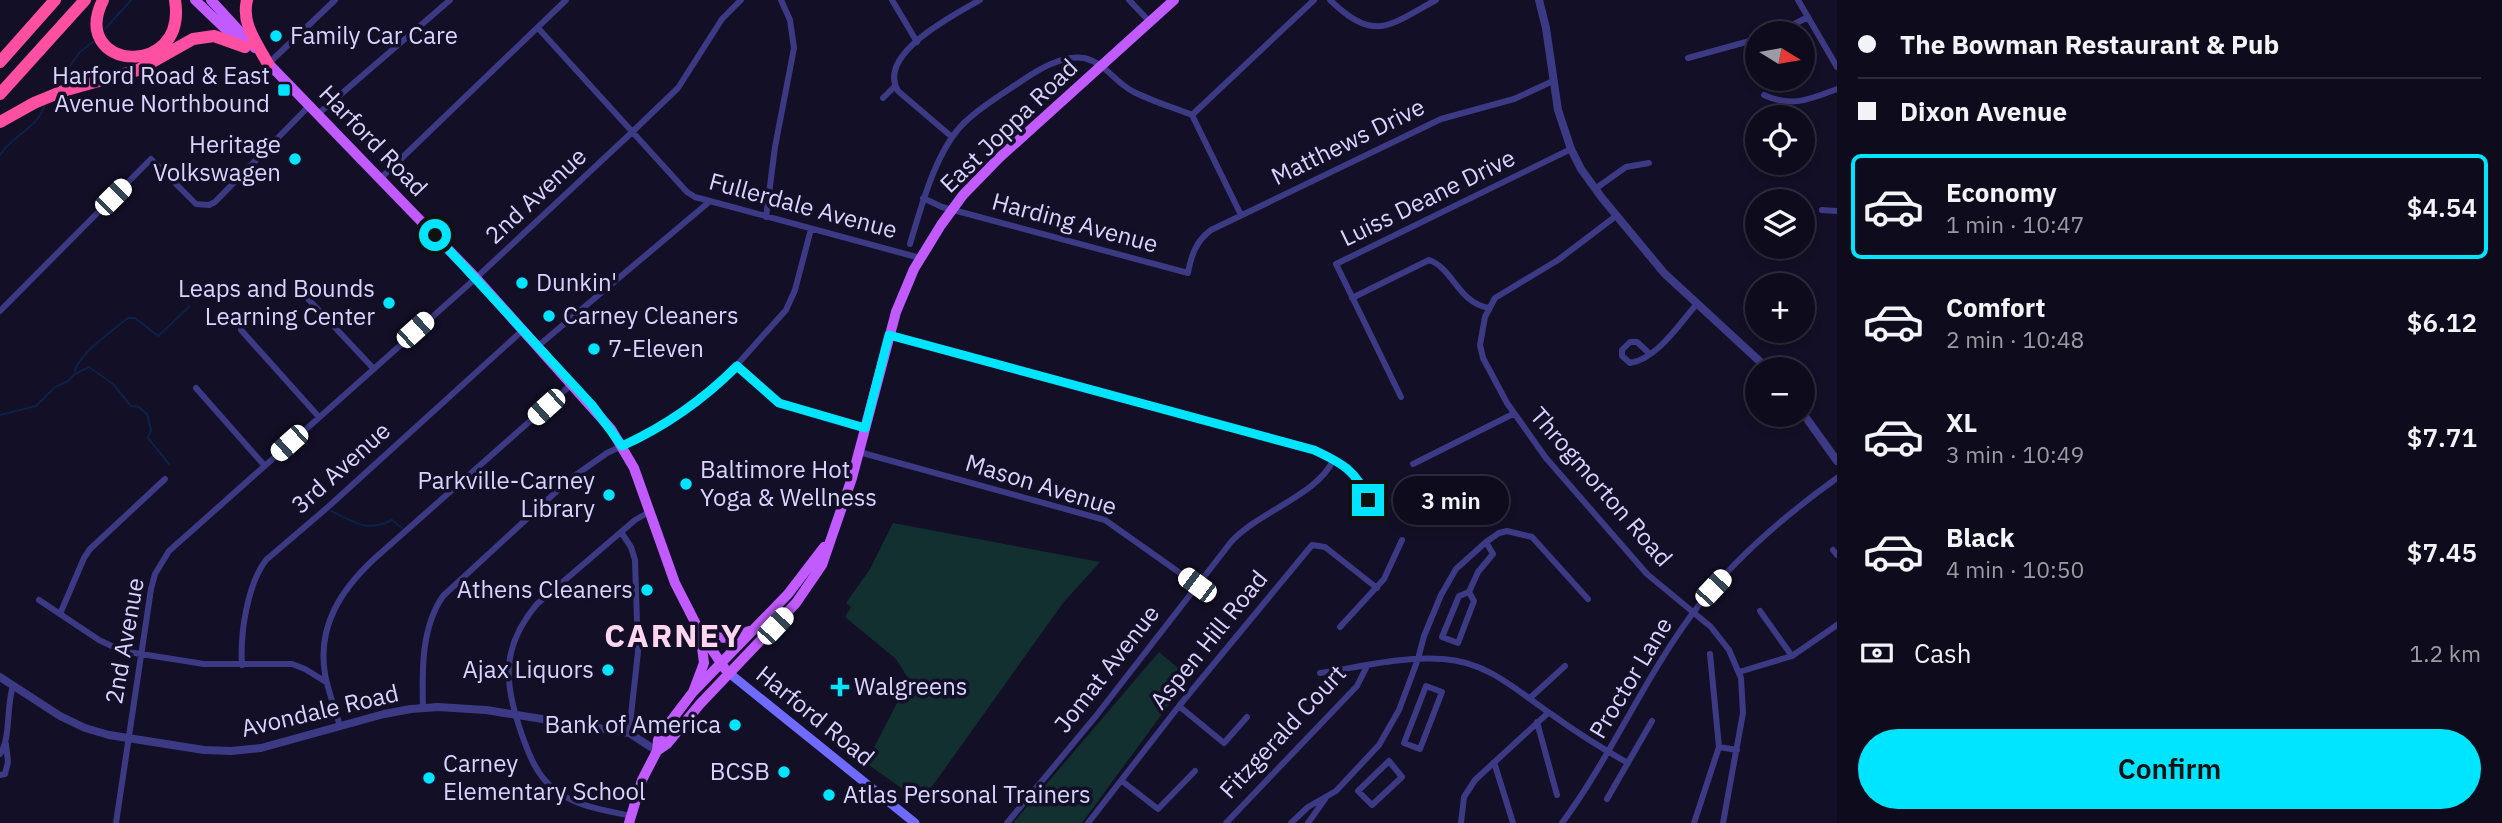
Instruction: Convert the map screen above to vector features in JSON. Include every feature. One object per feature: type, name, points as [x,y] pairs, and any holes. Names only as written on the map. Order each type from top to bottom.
[{"type":"highway","points":[[0,62],[55,0]]},
{"type":"highway","points":[[0,94],[85,0]]},
{"type":"highway","points":[[103,0],[97,17],[100,36],[111,50],[124,57],[138,58],[155,51],[167,39],[175,22],[175,0]]},
{"type":"highway","points":[[247,0],[247,26],[268,64]]},
{"type":"highway","points":[[0,122],[34,103],[64,91],[138,70],[193,39],[214,36],[245,47]]},
{"type":"main road","name":"Harford Road","points":[[195,0],[245,47],[268,64]]},
{"type":"main road","name":"Harford Road","points":[[211,0],[268,64],[476,278],[602,417],[634,468],[675,583],[700,632],[729,673],[915,823]]},
{"type":"main road","name":"East Joppa Road","points":[[657,751],[667,744],[700,704],[796,603],[822,565],[827,544],[840,516],[889,335],[907,283],[952,209],[999,158],[1174,0]]},
{"type":"main road","name":"East Joppa Road","points":[[693,692],[788,594],[827,544]]},
{"type":"main road","points":[[630,819],[642,780],[657,751],[658,740],[693,692],[704,663],[700,632],[715,638],[729,639],[760,624]]},
{"type":"street","points":[[268,64],[335,0]]},
{"type":"street","points":[[318,114],[450,0]]},
{"type":"street","points":[[381,178],[566,0]]},
{"type":"street","name":"2nd Avenue","points":[[116,823],[151,589],[160,563],[169,551],[476,278],[678,88],[722,19],[741,0]]},
{"type":"street","points":[[766,217],[775,147],[794,48],[790,20],[780,0]]},
{"type":"street","points":[[892,0],[917,42]]},
{"type":"street","points":[[952,136],[905,98],[895,86],[893,75],[905,51],[980,0]]},
{"type":"street","points":[[1129,0],[1150,22]]},
{"type":"street","points":[[1192,115],[1314,0]]},
{"type":"street","points":[[1330,0],[1357,23],[1374,27],[1392,23],[1436,0]]},
{"type":"street","points":[[1539,0],[1559,110],[1571,149],[1595,189],[1664,273],[1754,357]]},
{"type":"street","points":[[1798,0],[1837,67]]},
{"type":"street","points":[[1800,21],[1808,17]]},
{"type":"street","name":"Fullerdale Avenue","points":[[538,28],[687,192],[709,202],[920,258]]},
{"type":"street","points":[[1688,58],[1745,42]]},
{"type":"street","points":[[910,244],[923,198],[952,136],[970,117],[1041,69],[1078,57],[1102,65],[1132,91],[1192,115],[1241,215]]},
{"type":"street","name":"Matthews Drive","points":[[1188,273],[1190,260],[1203,236],[1241,215],[1441,119],[1514,99],[1553,81]]},
{"type":"street","points":[[883,98],[895,86]]},
{"type":"street","points":[[1764,95],[1793,103],[1837,89]]},
{"type":"street","points":[[0,312],[151,159],[196,204],[209,205],[310,106]]},
{"type":"street","name":"Luiss Deane Drive","points":[[1352,298],[1336,264],[1571,149]]},
{"type":"street","points":[[1595,189],[1626,167],[1649,163]]},
{"type":"street","name":"Harding Avenue","points":[[923,198],[952,209],[1188,273]]},
{"type":"street","points":[[538,346],[709,202]]},
{"type":"street","points":[[1822,210],[1837,211]]},
{"type":"street","points":[[1401,397],[1352,298],[1429,260],[1438,265],[1471,302],[1489,308],[1499,294],[1558,260],[1616,216]]},
{"type":"street","points":[[423,708],[422,679],[428,630],[435,606],[443,596],[570,479],[682,412],[737,366],[786,310],[795,290],[811,229]]},
{"type":"street","points":[[296,286],[373,368]]},
{"type":"street","points":[[1650,354],[1696,305]]},
{"type":"street","name":"Throgmorton Road","points":[[1489,308],[1482,324],[1481,349],[1513,414],[1546,458],[1647,574],[1694,612],[1723,640],[1739,672],[1744,702],[1723,823]]},
{"type":"street","points":[[241,330],[319,417]]},
{"type":"street","name":"3rd Avenue","points":[[242,665],[242,644],[251,585],[266,559],[328,507],[523,330]]},
{"type":"street","points":[[889,335],[1314,450],[1348,469],[1362,482],[1368,500]]},
{"type":"street","points":[[737,366],[779,403],[865,428]]},
{"type":"street","points":[[340,726],[326,682],[325,639],[334,607],[351,580],[572,383]]},
{"type":"street","points":[[196,388],[264,465]]},
{"type":"street","points":[[1413,464],[1513,414]]},
{"type":"street","points":[[1813,427],[1837,461]]},
{"type":"street","name":"Mason Avenue","points":[[859,452],[1105,520],[1197,585]]},
{"type":"street","name":"Jomat Avenue","points":[[1007,823],[1096,716],[1238,534],[1323,477],[1333,460]]},
{"type":"street","name":"Proctor Lane","points":[[1562,823],[1608,752],[1659,662],[1694,612],[1739,560],[1799,506],[1837,478]]},
{"type":"street","points":[[60,614],[83,558],[90,549],[165,480]]},
{"type":"street","points":[[630,819],[580,804],[550,786],[535,766],[515,715],[509,694],[508,673],[512,646],[521,626],[537,604],[643,514],[651,511]]},
{"type":"street","points":[[1308,823],[1327,797],[1363,762],[1386,734],[1399,710],[1424,636],[1447,583],[1456,569],[1486,542],[1507,531],[1531,537],[1588,599]]},
{"type":"street","points":[[621,532],[631,547],[635,560],[638,663],[629,733]]},
{"type":"street","points":[[1340,627],[1377,589],[1402,540]]},
{"type":"street","points":[[1469,592],[1474,601],[1458,643],[1443,637],[1459,596],[1469,592],[1478,572],[1493,554],[1486,542]]},
{"type":"street","name":"Aspen Hill Road","points":[[1088,823],[1179,706],[1312,545],[1325,547],[1377,589]]},
{"type":"street","points":[[39,600],[99,640],[122,651],[204,664],[296,665],[326,682]]},
{"type":"street","points":[[1760,611],[1792,656]]},
{"type":"street","points":[[1739,672],[1792,656],[1837,625]]},
{"type":"street","points":[[1694,823],[1718,747],[1710,654]]},
{"type":"street","points":[[1320,673],[1418,659],[1456,660],[1485,668],[1628,763]]},
{"type":"street","name":"Fitzgerald Court","points":[[1226,823],[1357,686],[1367,666]]},
{"type":"street","points":[[1530,698],[1564,666]]},
{"type":"street","name":"Avondale Road","points":[[0,677],[73,723],[96,732],[231,751],[261,748],[383,714],[423,708],[470,709],[629,733],[657,751]]},
{"type":"street","points":[[0,775],[7,770],[8,707],[13,686]]},
{"type":"street","points":[[1426,686],[1442,692],[1420,749],[1404,743],[1415,716],[1426,686]]},
{"type":"street","points":[[1179,706],[1224,743],[1247,717]]},
{"type":"street","points":[[1399,710],[1415,716]]},
{"type":"street","points":[[1461,823],[1462,808],[1468,790],[1475,780],[1548,712]]},
{"type":"street","points":[[1607,799],[1652,721]]},
{"type":"street","points":[[1537,722],[1557,795]]},
{"type":"street","points":[[0,754],[6,744]]},
{"type":"street","points":[[1718,747],[1737,750]]},
{"type":"street","points":[[1389,761],[1402,777],[1372,805],[1357,791],[1375,774],[1389,761]]},
{"type":"street","points":[[1363,762],[1375,774]]},
{"type":"street","points":[[1494,762],[1513,823]]},
{"type":"street","points":[[1122,781],[1158,809],[1195,771]]},
{"type":"street","points":[[1291,823],[1308,807],[1327,797]]},
{"type":"green space","points":[[893,523],[1100,562],[1063,603],[921,802],[866,763],[909,680],[896,659],[845,617],[851,607],[846,603],[870,569]]},
{"type":"green space","points":[[1159,652],[1189,677],[1082,823],[1013,823]]},
{"type":"waterway","points":[[105,29],[131,0]]},
{"type":"waterway","points":[[59,82],[80,52],[93,42]]},
{"type":"waterway","points":[[0,155],[36,121],[44,107]]},
{"type":"waterway","points":[[75,371],[89,350],[128,318],[135,318],[158,336],[189,307]]},
{"type":"waterway","points":[[0,415],[36,406],[55,387],[89,367],[113,384],[131,406],[139,407],[147,414],[151,430],[148,438],[169,464]]},
{"type":"waterway","points":[[331,511],[368,526],[392,520],[402,528]]},
{"type":"place","name":"Family Car Care","points":[[276,36]]},
{"type":"place","name":"Harford Road & East Avenue Northbound","points":[[284,90]]},
{"type":"place","name":"Heritage Volkswagen","points":[[295,159]]},
{"type":"place","name":"Dunkin'","points":[[522,283]]},
{"type":"place","name":"Leaps and Bounds Learning Center","points":[[389,303]]},
{"type":"place","name":"Carney Cleaners","points":[[549,316]]},
{"type":"place","name":"7-Eleven","points":[[594,349]]},
{"type":"place","name":"Baltimore Hot Yoga & Wellness","points":[[686,484]]},
{"type":"place","name":"Parkville-Carney Library","points":[[609,495]]},
{"type":"place","name":"Athens Cleaners","points":[[647,590]]},
{"type":"place","name":"Ajax Liquors","points":[[608,670]]},
{"type":"place","name":"Walgreens","points":[[840,687]]},
{"type":"place","name":"Bank of America","points":[[735,725]]},
{"type":"place","name":"BCSB","points":[[784,772]]},
{"type":"place","name":"Carney Elementary School","points":[[429,778]]},
{"type":"place","name":"Atlas Personal Trainers","points":[[829,795]]},
{"type":"district","name":"CARNEY","points":[[674,636]]},
{"type":"route","points":[[435,235],[592,405],[622,446],[682,412],[737,366],[779,403],[865,428],[889,335],[1314,450],[1355,475],[1362,482],[1368,500]]}]
